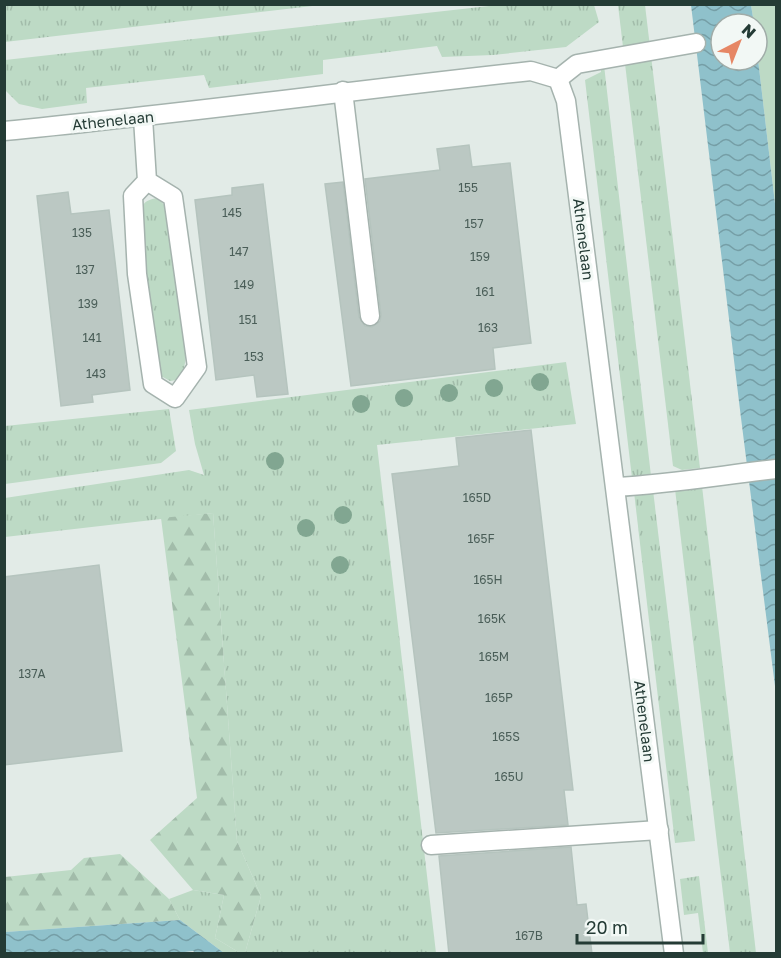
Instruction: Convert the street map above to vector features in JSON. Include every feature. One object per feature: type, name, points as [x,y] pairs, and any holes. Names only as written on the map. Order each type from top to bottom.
[{"type":"street","points":[[558,79],[577,64],[696,43]]},
{"type":"street","name":"Athenelaan","points":[[4,131],[143,118],[343,91],[531,70],[558,79],[566,101],[674,954]]},
{"type":"street","points":[[343,91],[370,316]]},
{"type":"street","points":[[143,118],[147,181],[133,196],[137,274],[153,384],[175,398],[197,367],[173,197],[147,181]]},
{"type":"street","points":[[616,487],[665,485],[777,469]]},
{"type":"street","points":[[431,845],[659,830]]},
{"type":"green space","points":[[5,4],[321,4],[321,5],[5,42]]},
{"type":"green space","points":[[507,4],[594,5],[599,22],[566,47],[493,55],[442,57],[437,46],[323,60],[323,74],[209,88],[204,75],[86,88],[87,103],[42,109],[19,104],[5,90],[5,60]]},
{"type":"green space","points":[[618,5],[645,5],[700,468],[682,470],[673,466]]},
{"type":"green space","points":[[751,5],[776,5],[776,212],[759,72],[769,72],[769,12],[752,12]]},
{"type":"green space","points":[[604,65],[651,476],[632,478],[585,80],[601,72],[601,66]]},
{"type":"green space","points":[[158,198],[166,207],[186,357],[178,379],[170,381],[161,376],[139,228],[144,204]]},
{"type":"green space","points":[[566,362],[576,424],[377,445],[436,953],[245,953],[261,896],[237,841],[213,513],[5,537],[5,498],[189,470],[204,475],[189,410]]},
{"type":"green space","points":[[169,409],[176,451],[161,463],[5,484],[5,426]]},
{"type":"green space","points":[[702,486],[756,953],[730,953],[675,489]]},
{"type":"green space","points":[[653,490],[695,841],[675,843],[634,492]]},
{"type":"green space","points":[[213,513],[237,841],[261,896],[245,953],[240,953],[215,938],[224,895],[193,890],[150,840],[197,798],[161,518]]},
{"type":"green space","points":[[120,854],[169,899],[180,920],[5,932],[5,877],[71,870],[84,858]]},
{"type":"green space","points":[[699,876],[708,953],[703,953],[698,913],[684,915],[680,879]]},
{"type":"green space","points":[[193,890],[224,895],[215,938],[240,953],[224,953],[180,920],[169,899]]},
{"type":"water","points":[[691,5],[751,5],[752,12],[709,12],[709,72],[759,72],[776,212],[776,694]]},
{"type":"water","points":[[180,920],[224,953],[196,953],[193,951],[168,954],[5,953],[5,932]]},
{"type":"building","points":[[469,145],[472,167],[510,163],[531,343],[493,348],[495,369],[351,386],[325,184],[343,182],[359,317],[365,326],[372,327],[380,321],[381,315],[365,179],[440,170],[437,149]]},
{"type":"building","points":[[263,184],[288,394],[257,397],[254,375],[216,380],[195,200],[232,195],[232,188]]},
{"type":"building","points":[[68,192],[71,214],[109,210],[130,390],[92,395],[93,402],[61,406],[37,196]]},
{"type":"building","points":[[531,430],[573,790],[564,790],[568,825],[436,833],[392,474],[459,466],[456,438]]},
{"type":"building","points":[[99,565],[122,751],[4,765],[4,577]]},
{"type":"building","points":[[571,847],[577,905],[586,904],[592,954],[449,954],[439,856]]}]
